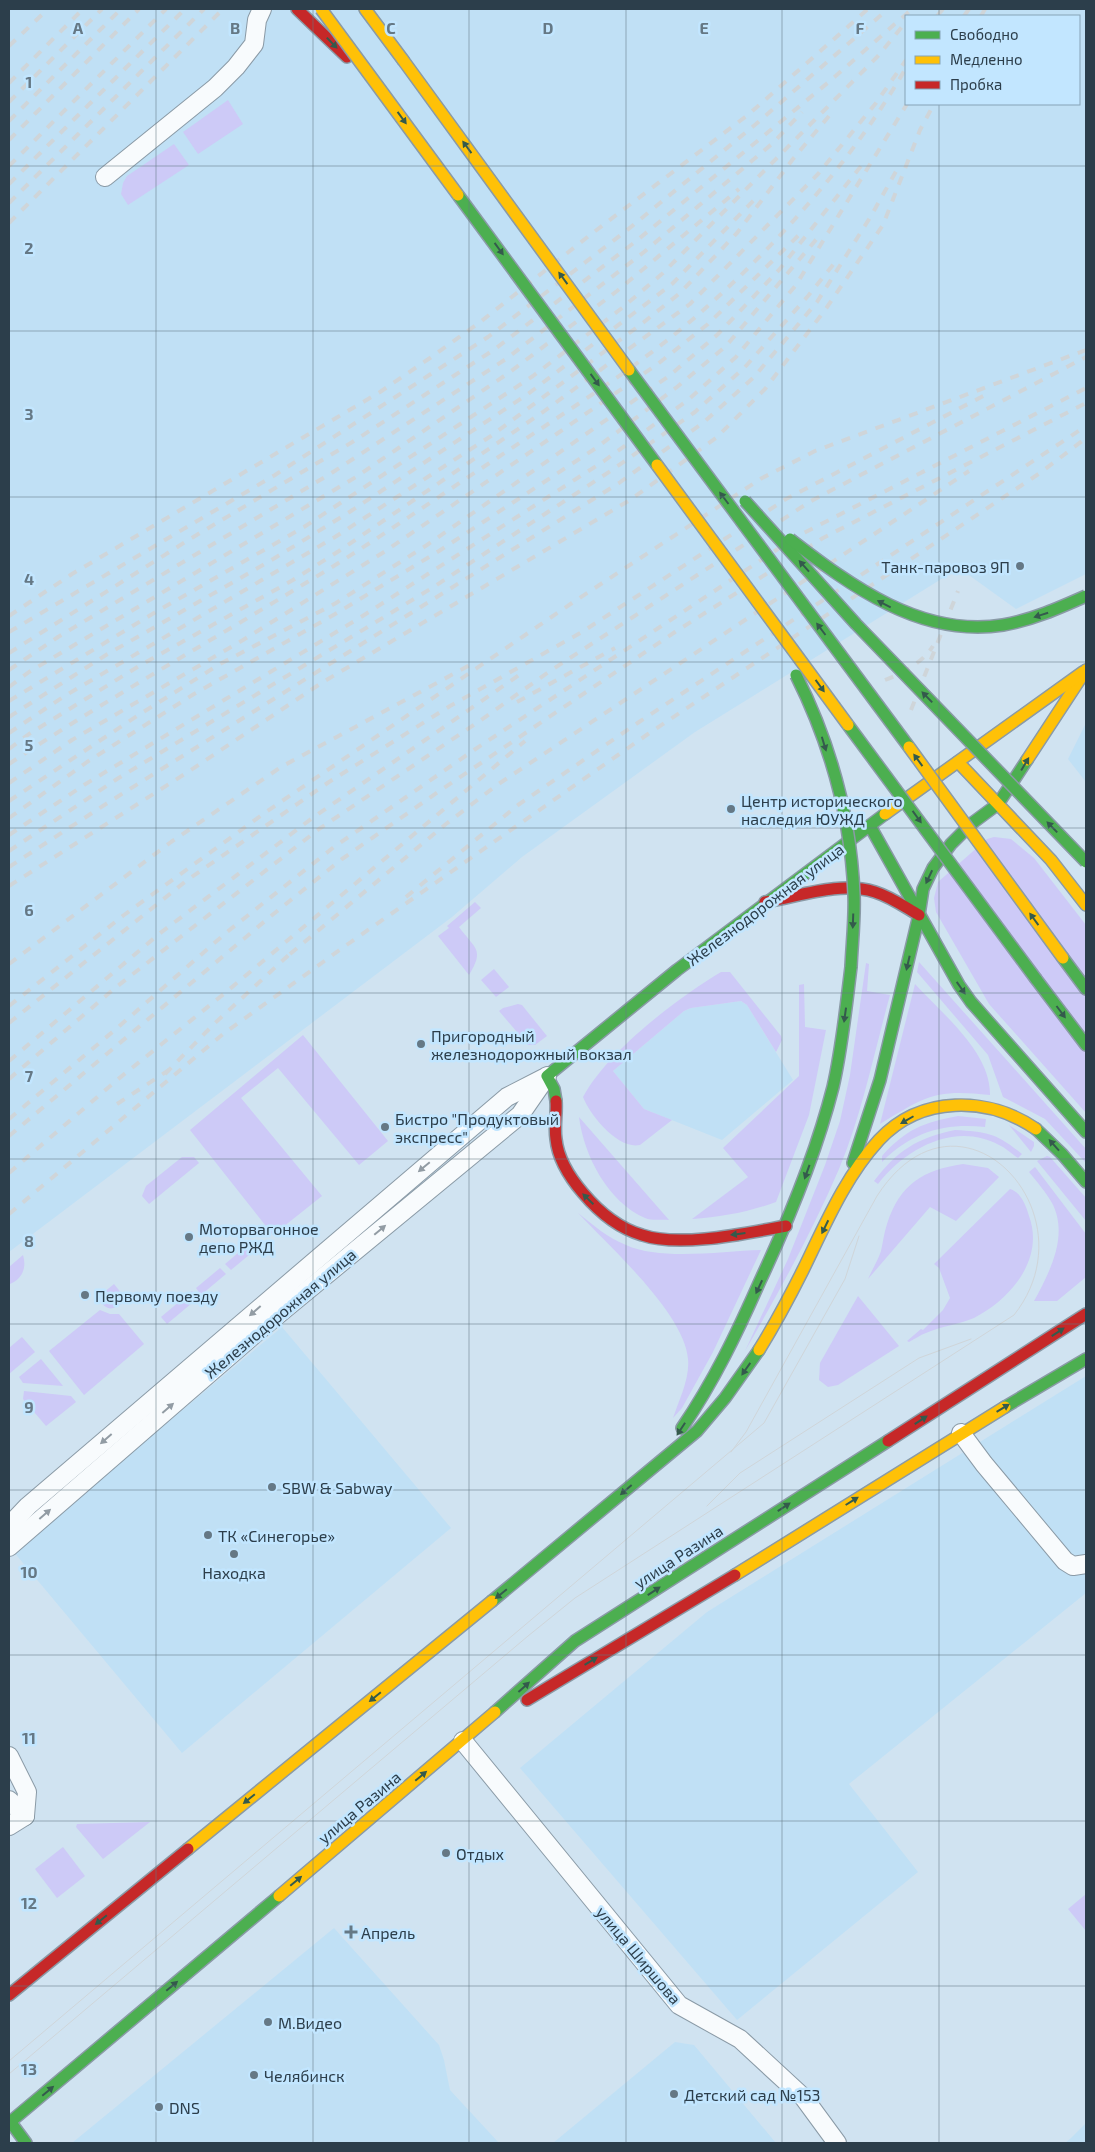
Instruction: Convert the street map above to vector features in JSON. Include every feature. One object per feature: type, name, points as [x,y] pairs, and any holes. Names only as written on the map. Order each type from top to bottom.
[{"type":"main road","points":[[297,9],[389,101]]},
{"type":"main road","points":[[321,9],[1086,1045]]},
{"type":"main road","points":[[365,9],[1086,989]]},
{"type":"main road","points":[[375,9],[403,60]]},
{"type":"main road","points":[[592,317],[706,454]]},
{"type":"main road","points":[[656,464],[792,666],[811,701],[842,806],[851,853],[854,895],[851,966],[837,1065],[828,1108],[813,1156],[786,1226],[720,1366],[663,1458]]},
{"type":"main road","points":[[738,492],[856,624],[1086,862]]},
{"type":"main road","points":[[750,507],[843,580],[876,600],[918,619],[942,624],[991,626],[1043,615],[1086,596]]},
{"type":"main road","points":[[9,1995],[569,1540],[663,1458],[682,1446],[726,1398],[754,1358],[800,1277],[847,1183],[880,1080],[919,915],[923,889],[933,868],[951,844],[971,824],[998,804],[1086,670]]},
{"type":"main road","name":"Железнодорожная улица","points":[[547,1076],[765,902],[1086,670]]},
{"type":"main road","points":[[958,762],[1051,860],[1086,905]]},
{"type":"main road","points":[[870,826],[947,966],[971,1002],[1086,1132]]},
{"type":"main road","points":[[765,902],[834,890],[863,888],[877,892],[919,915]]},
{"type":"main road","points":[[547,1076],[556,1096],[554,1117],[556,1143],[567,1173],[585,1198],[615,1221],[644,1236],[674,1239],[720,1236],[786,1226]]},
{"type":"main road","points":[[847,1183],[880,1138],[924,1111],[946,1105],[965,1104],[995,1108],[1025,1120],[1050,1140],[1086,1182]]},
{"type":"main road","name":"улица Разина","points":[[9,2122],[469,1736],[575,1641],[1086,1314]]},
{"type":"main road","points":[[469,1736],[722,1583],[961,1433],[1086,1359]]},
{"type":"main road","points":[[9,2122],[26,2143]]},
{"type":"street","points":[[105,177],[215,88],[236,67],[254,44],[257,20],[262,9]]},
{"type":"street","name":"Железнодорожная улица","points":[[9,1526],[65,1475],[507,1097],[547,1076]]},
{"type":"street","name":"Железнодорожная улица","points":[[9,1547],[258,1331],[520,1115],[547,1076]]},
{"type":"street","points":[[961,1433],[984,1464],[1065,1561],[1073,1566],[1086,1564]]},
{"type":"street","name":"улица Ширшова","points":[[469,1736],[679,2004],[740,2039],[804,2098],[837,2143]]},
{"type":"street","points":[[9,1756],[27,1792],[25,1816]]},
{"type":"street","points":[[25,1816],[9,1800],[27,1792]]},
{"type":"street","points":[[9,1826],[25,1816]]},
{"type":"shaded area","points":[[9,9],[1086,9],[1086,574],[1016,609],[959,568],[695,732],[522,857],[452,917],[9,1252]]},
{"type":"shaded area","points":[[228,100],[243,124],[198,154],[183,132]]},
{"type":"shaded area","points":[[174,144],[189,165],[128,205],[121,194],[123,183],[127,176]]},
{"type":"shaded area","points":[[1086,723],[1086,782],[1068,759]]},
{"type":"shaded area","points":[[994,837],[1011,839],[1034,858],[1086,925],[1086,1113],[989,1004],[936,912],[934,898],[938,882],[987,839]]},
{"type":"shaded area","points":[[475,902],[481,908],[459,927],[473,945],[477,954],[469,975],[438,936],[449,928],[447,926]]},
{"type":"shaded area","points":[[919,962],[1086,1149],[1086,1163],[1045,1119],[1003,1097],[988,1055],[917,972]]},
{"type":"shaded area","points":[[866,963],[869,964],[867,991],[890,995],[854,1127],[839,1169],[818,1216],[783,1284],[745,1351],[788,1259],[840,1121],[850,1075]]},
{"type":"shaded area","points":[[494,969],[509,987],[496,997],[481,980]]},
{"type":"shaded area","points":[[721,972],[730,972],[781,1036],[782,1040],[776,1052],[747,1005],[741,1001],[691,1008],[684,1011],[613,1071],[644,1109],[672,1120],[640,1145],[632,1145],[614,1137],[598,1121],[583,1097],[594,1080],[644,1027],[684,996]]},
{"type":"shaded area","points":[[804,984],[805,1027],[826,1030],[809,1115],[776,1202],[735,1214],[692,1219],[748,1177],[723,1148],[799,1076],[799,985]]},
{"type":"shaded area","points":[[915,984],[951,1021],[974,1049],[988,1079],[990,1095],[971,1093],[943,1094],[921,1101],[880,1124]]},
{"type":"shaded area","points":[[741,1001],[747,1005],[793,1080],[722,1140],[644,1109],[613,1071],[684,1011],[691,1008]]},
{"type":"shaded area","points":[[518,1004],[522,1005],[547,1036],[535,1045],[528,1045],[499,1011]]},
{"type":"shaded area","points":[[303,1035],[388,1141],[359,1165],[278,1068],[241,1098],[322,1196],[273,1235],[190,1130]]},
{"type":"shaded area","points":[[958,1116],[986,1119],[985,1127],[942,1128],[929,1132],[905,1143],[882,1162],[882,1156],[890,1147],[916,1128],[935,1121]]},
{"type":"shaded area","points":[[579,1117],[669,1220],[645,1218],[632,1211],[609,1189],[592,1162],[586,1147]]},
{"type":"shaded area","points":[[1009,1125],[1034,1142],[1031,1152]]},
{"type":"shaded area","points":[[955,1130],[991,1135],[1022,1154],[1018,1158],[1002,1146],[982,1138],[965,1136],[948,1138],[932,1142],[917,1150],[889,1171],[878,1184],[874,1181],[891,1161],[909,1147],[919,1141]]},
{"type":"shaded area","points":[[1047,1156],[1050,1157],[1086,1198],[1086,1221],[1037,1161]]},
{"type":"shaded area","points":[[182,1157],[194,1157],[199,1163],[149,1204],[142,1196],[146,1186]]},
{"type":"shaded area","points":[[963,1164],[988,1168],[999,1177],[956,1221],[930,1207],[868,1279],[881,1251],[892,1210],[906,1189],[915,1181],[936,1170]]},
{"type":"shaded area","points":[[1035,1167],[1086,1234],[1086,1277],[1057,1301],[1034,1301],[1051,1266],[1059,1228],[1057,1215],[1052,1203],[1029,1172]]},
{"type":"shaded area","points":[[1010,1189],[1017,1193],[1022,1200],[1028,1212],[1033,1232],[1032,1248],[1021,1276],[1000,1301],[974,1318],[932,1331],[909,1342],[907,1341],[921,1329],[923,1330],[943,1310],[950,1298],[939,1268],[934,1264]]},
{"type":"shaded area","points":[[578,1213],[613,1239],[640,1250],[656,1253],[692,1254],[761,1250],[713,1352],[682,1408],[673,1418],[684,1389],[687,1374],[688,1359],[684,1341],[674,1322],[644,1282]]},
{"type":"shaded area","points":[[251,1242],[255,1242],[260,1246],[231,1270],[225,1264]]},
{"type":"shaded area","points":[[23,1255],[23,1272],[18,1279],[10,1284],[9,1267]]},
{"type":"shaded area","points":[[220,1268],[226,1274],[201,1295],[196,1288]]},
{"type":"shaded area","points":[[114,1284],[127,1300],[114,1308],[108,1308],[97,1298]]},
{"type":"shaded area","points":[[192,1291],[198,1298],[167,1324],[161,1317]]},
{"type":"shaded area","points":[[858,1296],[899,1346],[838,1385],[828,1387],[819,1380],[820,1363]]},
{"type":"shaded area","points":[[100,1310],[110,1314],[119,1314],[144,1344],[84,1395],[49,1351]]},
{"type":"shaded area","name":"ТК «Синегорье»","points":[[282,1327],[451,1528],[182,1753],[13,1551]]},
{"type":"shaded area","points":[[22,1337],[35,1352],[9,1374],[9,1348]]},
{"type":"shaded area","points":[[41,1359],[63,1386],[23,1383],[19,1377]]},
{"type":"shaded area","points":[[1086,1376],[1086,1593],[849,1784],[918,1872],[737,2020],[520,1768],[707,1612]]},
{"type":"shaded area","points":[[24,1391],[71,1396],[76,1402],[46,1426],[23,1399]]},
{"type":"shaded area","points":[[150,1822],[103,1859],[76,1827],[77,1824]]},
{"type":"shaded area","points":[[63,1847],[85,1876],[57,1898],[35,1869]]},
{"type":"shaded area","points":[[1086,1894],[1086,1931],[1068,1909]]},
{"type":"shaded area","points":[[334,1928],[439,2045],[450,2090],[499,2143],[72,2143]]},
{"type":"shaded area","name":"Детский сад №153","points":[[675,2042],[694,2045],[776,2143],[553,2143]]},
{"type":"shaded area","points":[[1086,2123],[1086,2143],[1065,2143],[1071,2138]]},
{"type":"tram line","points":[[9,2074],[575,1598],[1014,1315],[1035,1275],[1038,1236],[1028,1199],[1007,1170],[978,1151],[944,1147],[910,1160],[877,1196],[746,1432],[731,1452]]},
{"type":"tram line","points":[[9,2061],[764,1423],[845,1279],[859,1236]]},
{"type":"tram line","points":[[707,1506],[740,1473],[919,1358],[971,1339]]},
{"type":"railway","points":[[9,46],[48,9]]},
{"type":"railway","points":[[9,83],[83,9]]},
{"type":"railway","points":[[9,102],[102,9]]},
{"type":"railway","points":[[9,121],[121,9]]},
{"type":"railway","points":[[9,140],[139,9]]},
{"type":"railway","points":[[9,166],[166,9]]},
{"type":"railway","points":[[9,184],[185,9]]},
{"type":"railway","points":[[9,203],[204,9]]},
{"type":"railway","points":[[9,223],[223,9]]},
{"type":"railway","points":[[9,616],[72,574],[380,392],[430,358],[479,323],[590,235],[749,114],[868,9]]},
{"type":"railway","points":[[9,632],[275,475],[488,337],[626,231],[756,124],[888,9]]},
{"type":"railway","points":[[905,15],[912,9]]},
{"type":"railway","points":[[938,15],[943,9]]},
{"type":"railway","points":[[965,15],[969,9]]},
{"type":"railway","points":[[982,15],[985,9]]},
{"type":"railway","points":[[9,653],[190,539],[354,441],[495,349],[635,242],[830,81],[905,15]]},
{"type":"railway","points":[[9,701],[154,613],[304,527],[533,376],[622,308],[663,273],[878,56],[905,23]]},
{"type":"railway","points":[[9,749],[29,734],[139,666],[293,580],[339,551],[543,412],[690,304],[818,174],[876,103],[905,61]]},
{"type":"railway","points":[[9,764],[45,740],[353,554],[651,353],[729,287],[758,259],[812,199],[862,136],[905,70]]},
{"type":"railway","points":[[9,835],[84,785],[361,617],[604,461],[688,400],[736,357],[796,285],[906,105]]},
{"type":"railway","points":[[9,886],[191,770],[323,682],[630,500],[716,438],[765,389],[825,310],[883,225],[920,130],[933,105]]},
{"type":"railway","points":[[9,733],[63,697],[335,537],[491,436],[644,322],[680,293],[737,233],[793,159],[834,110]]},
{"type":"railway","points":[[9,670],[58,637],[330,474],[506,359],[644,252],[773,143],[802,112]]},
{"type":"railway","points":[[9,801],[137,716],[220,664],[336,603],[427,545],[669,376],[717,335],[779,270],[865,161]]},
{"type":"railway","points":[[9,867],[109,802],[619,483],[704,422],[754,377],[817,302],[871,216],[899,166]]},
{"type":"railway","points":[[9,687],[29,672],[356,477],[510,372],[617,291],[739,189]]},
{"type":"railway","points":[[9,717],[106,655],[270,561],[351,511],[528,394],[672,284],[754,200]]},
{"type":"railway","points":[[9,783],[72,740],[243,640],[384,552],[659,363],[708,324],[803,231]]},
{"type":"railway","points":[[9,818],[87,762],[194,694],[337,613],[439,551],[596,448],[677,387],[726,346],[820,235]]},
{"type":"railway","points":[[9,851],[117,779],[432,588],[612,470],[695,412],[745,367],[808,296],[836,261]]},
{"type":"railway","points":[[9,1006],[124,915],[266,812],[572,603],[762,478],[815,451],[1086,350]]},
{"type":"railway","points":[[9,1079],[115,988],[319,829],[550,671],[811,501],[1086,357]]},
{"type":"railway","points":[[9,1119],[227,932],[334,847],[474,750],[796,537],[1086,388]]},
{"type":"railway","points":[[9,1023],[186,881],[329,782],[450,706],[582,632],[786,499],[989,393]]},
{"type":"railway","points":[[9,1136],[271,916],[342,859],[438,792],[675,632],[823,538],[1086,403]]},
{"type":"railway","points":[[406,897],[518,805],[639,722],[1086,426]]},
{"type":"railway","points":[[9,1214],[223,1034],[648,734],[1040,473],[1086,438]]},
{"type":"railway","points":[[290,954],[446,824],[497,785],[969,471]]},
{"type":"railway","points":[[911,710],[958,591]]},
{"type":"railway","points":[[885,680],[912,667],[933,646]]},
{"type":"railway","points":[[517,702],[615,648]]},
{"type":"railway","points":[[9,964],[171,842],[281,767],[470,665]]},
{"type":"railway","points":[[9,1061],[159,934],[311,819],[522,673]]},
{"type":"railway","points":[[9,1173],[117,1080],[225,993],[525,741]]},
{"type":"railway","points":[[165,1074],[215,1023],[294,950]]},
{"type":"railway","points":[[117,1104],[169,1070]]},
{"type":"traffic: fast","points":[[458,195],[657,465]]},
{"type":"traffic: fast","points":[[629,370],[909,747]]},
{"type":"traffic: fast","points":[[745,501],[856,624],[1086,862]]},
{"type":"traffic: fast","points":[[790,539],[837,574],[863,590],[916,616],[944,624],[973,627],[1014,623],[1035,617],[1086,596]]},
{"type":"traffic: fast","points":[[796,675],[829,754],[843,809],[852,866],[854,895],[851,967]]},
{"type":"traffic: fast","points":[[848,725],[1036,979]]},
{"type":"traffic: fast","points":[[853,1163],[880,1080],[919,915],[923,889],[933,868],[951,844],[971,824],[998,804],[1027,760]]},
{"type":"traffic: fast","points":[[556,1101],[554,1089],[547,1076],[677,970],[885,814]]},
{"type":"traffic: fast","points":[[870,826],[959,985],[971,1002],[1086,1132]]},
{"type":"traffic: fast","points":[[1063,958],[1086,989]]},
{"type":"traffic: fast","points":[[682,1428],[715,1375],[734,1338],[801,1186],[833,1087],[844,1027],[851,967]]},
{"type":"traffic: fast","points":[[1036,979],[1086,1045]]},
{"type":"traffic: fast","points":[[1036,1129],[1062,1154],[1086,1182]]},
{"type":"traffic: fast","points":[[492,1601],[697,1431],[725,1398],[759,1350]]},
{"type":"traffic: fast","points":[[1005,1407],[1086,1359]]},
{"type":"traffic: fast","points":[[495,1712],[575,1641],[888,1441]]},
{"type":"traffic: fast","points":[[9,2123],[279,1896]]},
{"type":"traffic: fast","points":[[9,2120],[26,2143]]},
{"type":"traffic: slow","points":[[321,9],[458,195]]},
{"type":"traffic: slow","points":[[365,9],[403,60]]},
{"type":"traffic: slow","points":[[403,60],[629,370]]},
{"type":"traffic: slow","points":[[657,465],[848,725]]},
{"type":"traffic: slow","points":[[1027,760],[1086,670]]},
{"type":"traffic: slow","points":[[885,814],[1083,672]]},
{"type":"traffic: slow","points":[[909,747],[1063,958]]},
{"type":"traffic: slow","points":[[958,762],[1051,860],[1086,905]]},
{"type":"traffic: slow","points":[[759,1350],[787,1301],[846,1186],[867,1154],[896,1125],[914,1115],[934,1108],[955,1105],[997,1110],[1017,1118],[1036,1129]]},
{"type":"traffic: slow","points":[[735,1575],[1005,1407]]},
{"type":"traffic: slow","points":[[188,1849],[492,1601]]},
{"type":"traffic: slow","points":[[279,1896],[495,1712]]},
{"type":"traffic: jam","points":[[297,9],[347,57]]},
{"type":"traffic: jam","points":[[765,902],[834,889],[861,889],[887,897],[919,915]]},
{"type":"traffic: jam","points":[[556,1101],[555,1130],[557,1146],[566,1168],[589,1200],[625,1228],[657,1239],[694,1240],[786,1226]]},
{"type":"traffic: jam","points":[[888,1441],[1086,1314]]},
{"type":"traffic: jam","points":[[527,1700],[735,1575]]},
{"type":"traffic: jam","points":[[9,1995],[188,1849]]},
{"type":"place","name":"Танк-паровоз 9П","points":[[1020,566]]},
{"type":"place","name":"Центр исторического наследия ЮУЖД","points":[[731,809]]},
{"type":"place","name":"Пригородный железнодорожный вокзал","points":[[421,1044]]},
{"type":"place","name":"Бистро \"Продуктовый экспресс\"","points":[[385,1127]]},
{"type":"place","name":"Моторвагонное депо РЖД","points":[[189,1237]]},
{"type":"place","name":"Первому поезду","points":[[85,1295]]},
{"type":"place","name":"SBW & Sabway","points":[[272,1487]]},
{"type":"place","name":"ТК «Синегорье»","points":[[208,1535]]},
{"type":"place","name":"Находка","points":[[234,1554]]},
{"type":"place","name":"Отдых","points":[[446,1853]]},
{"type":"place","name":"Апрель","points":[[351,1932]]},
{"type":"place","name":"М.Видео","points":[[268,2022]]},
{"type":"place","name":"Челябинск","points":[[254,2075]]},
{"type":"place","name":"Детский сад №153","points":[[674,2094]]},
{"type":"place","name":"DNS","points":[[159,2107]]}]
